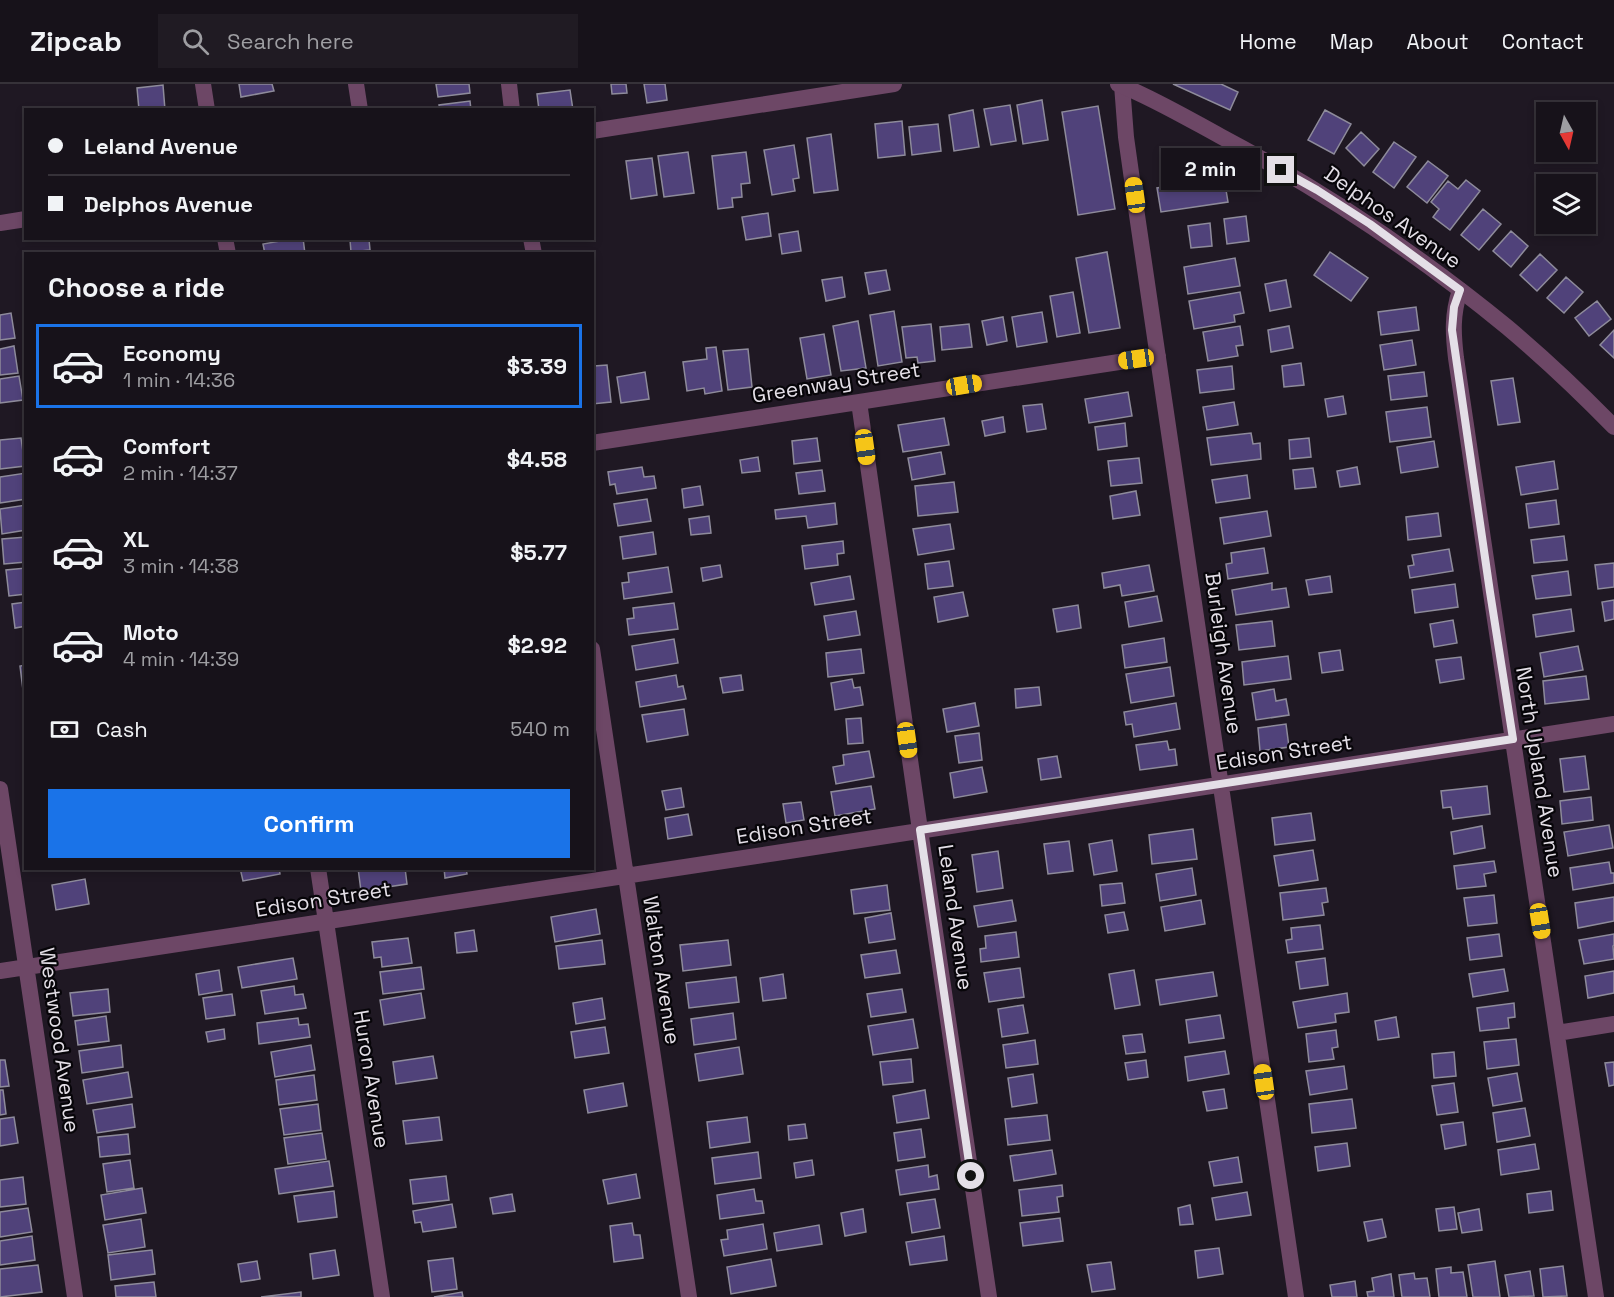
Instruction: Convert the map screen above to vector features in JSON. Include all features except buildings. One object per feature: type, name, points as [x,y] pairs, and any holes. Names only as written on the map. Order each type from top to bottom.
[{"type":"street","points":[[203,84],[207,108]]},
{"type":"street","points":[[356,84],[360,108]]},
{"type":"street","points":[[509,84],[512,108]]},
{"type":"street","points":[[594,131],[894,84]]},
{"type":"street","name":"Delphos Avenue","points":[[1120,85],[1240,147],[1317,190],[1370,224],[1507,327],[1569,382],[1614,427]]},
{"type":"street","name":"Burleigh Avenue","points":[[1120,85],[1296,1297]]},
{"type":"street","points":[[0,223],[24,219]]},
{"type":"street","name":"North Upland Avenue","points":[[1460,290],[1454,307],[1452,330],[1596,1297]]},
{"type":"street","name":"Greenway Street","points":[[594,443],[1158,356]]},
{"type":"street","name":"Leland Avenue","points":[[859,402],[990,1297]]},
{"type":"street","name":"Walton Avenue","points":[[594,662],[689,1297]]},
{"type":"street","name":"Edison Street","points":[[0,971],[1614,724]]},
{"type":"street","name":"Westwood Avenue","points":[[0,789],[75,1297]]},
{"type":"street","name":"Huron Avenue","points":[[318,870],[382,1297]]},
{"type":"street","points":[[1557,1033],[1614,1024]]},
{"type":"route","points":[[971,1176],[920,830],[1513,739],[1452,330],[1454,307],[1460,290],[1370,224],[1281,170]]}]
